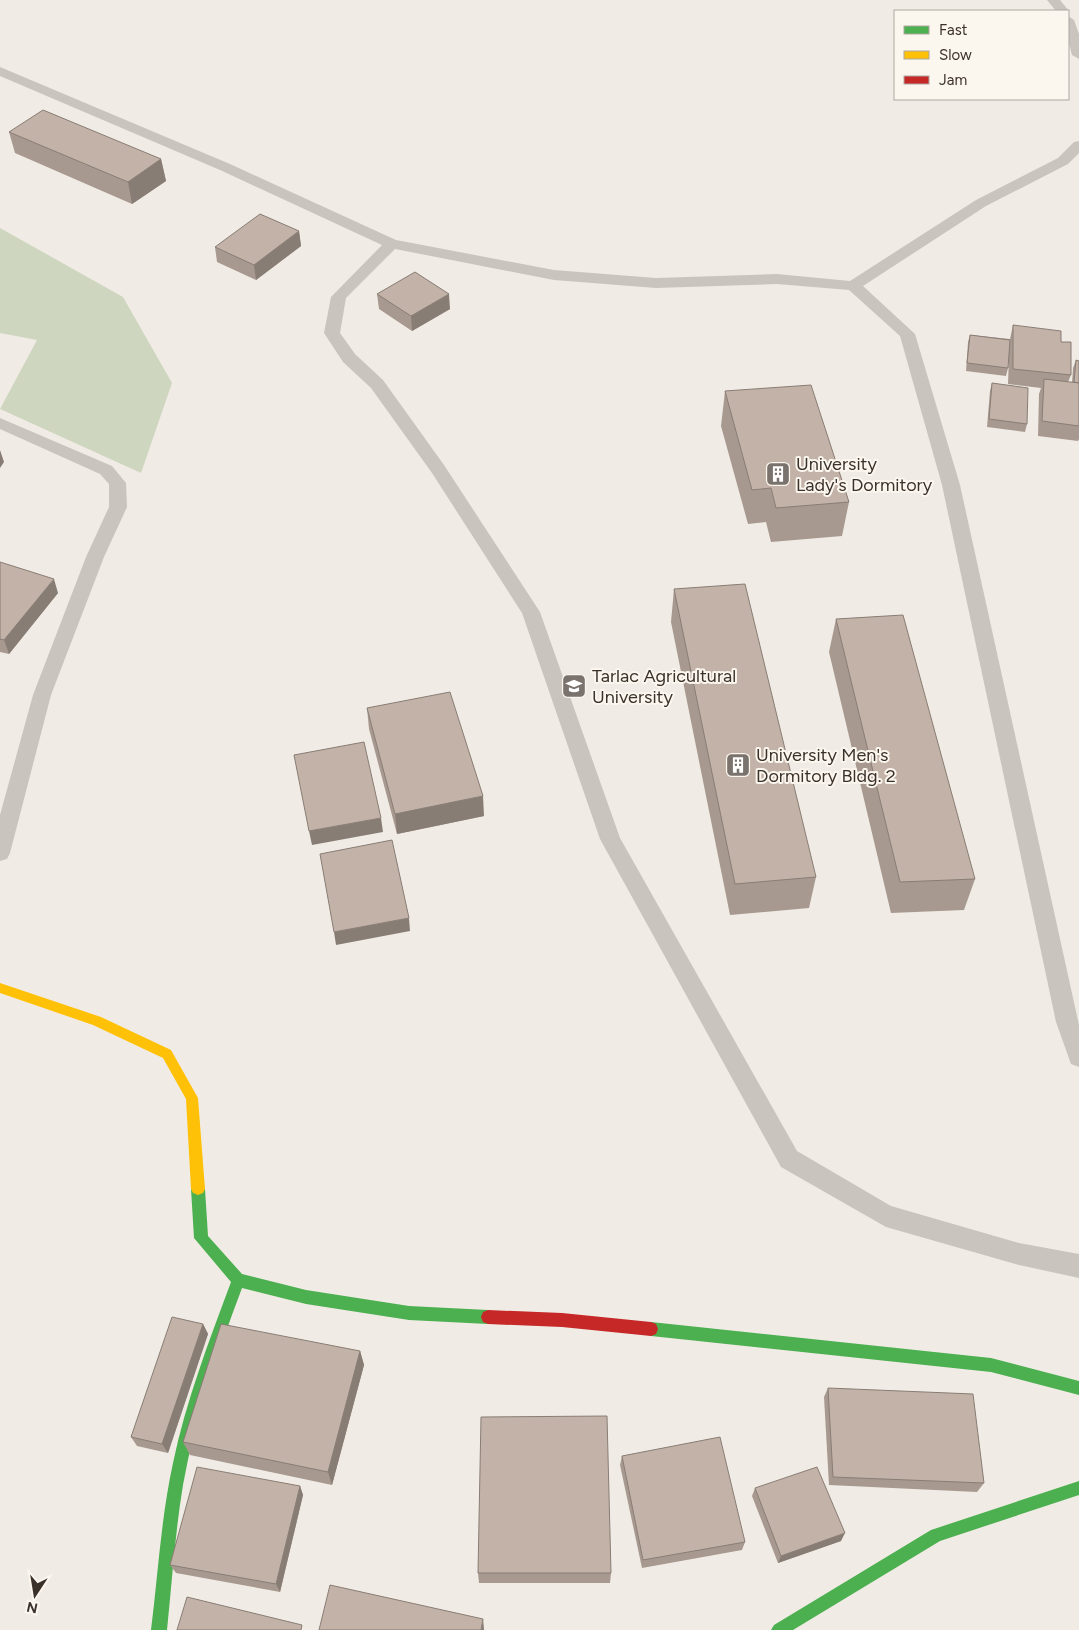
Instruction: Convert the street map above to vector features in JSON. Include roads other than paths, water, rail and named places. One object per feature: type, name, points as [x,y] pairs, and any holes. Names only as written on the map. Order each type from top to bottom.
[{"type":"street","points":[[0,988],[97,1021],[167,1054],[192,1098],[201,1238],[238,1280],[306,1297],[410,1313],[562,1320],[991,1365],[1079,1388]]},
{"type":"street","points":[[159,1630],[184,1450],[206,1366],[238,1280]]},
{"type":"street","points":[[779,1630],[936,1535],[1079,1488]]},
{"type":"lane","points":[[1053,0],[1062,10]]},
{"type":"lane","points":[[1069,23],[1079,55]]},
{"type":"lane","points":[[0,71],[225,167],[392,244],[563,275],[656,283],[777,279],[853,286],[907,334],[950,485],[993,670],[1067,1022],[1079,1057]]},
{"type":"lane","points":[[853,286],[981,203],[1063,161],[1079,145]]},
{"type":"lane","points":[[392,244],[339,297],[332,333],[349,358],[376,384],[438,469],[531,612],[610,839],[789,1158],[886,1216],[1018,1254],[1079,1266]]},
{"type":"lane","points":[[0,424],[106,470],[117,483],[118,507],[95,557],[42,695],[0,853]]},
{"type":"place","name":"University Lady's Dormitory","points":[[778,474]]},
{"type":"place","name":"Tarlac Agricultural University","points":[[574,686]]},
{"type":"place","name":"University Men's Dormitory Bldg. 2","points":[[738,765]]}]
